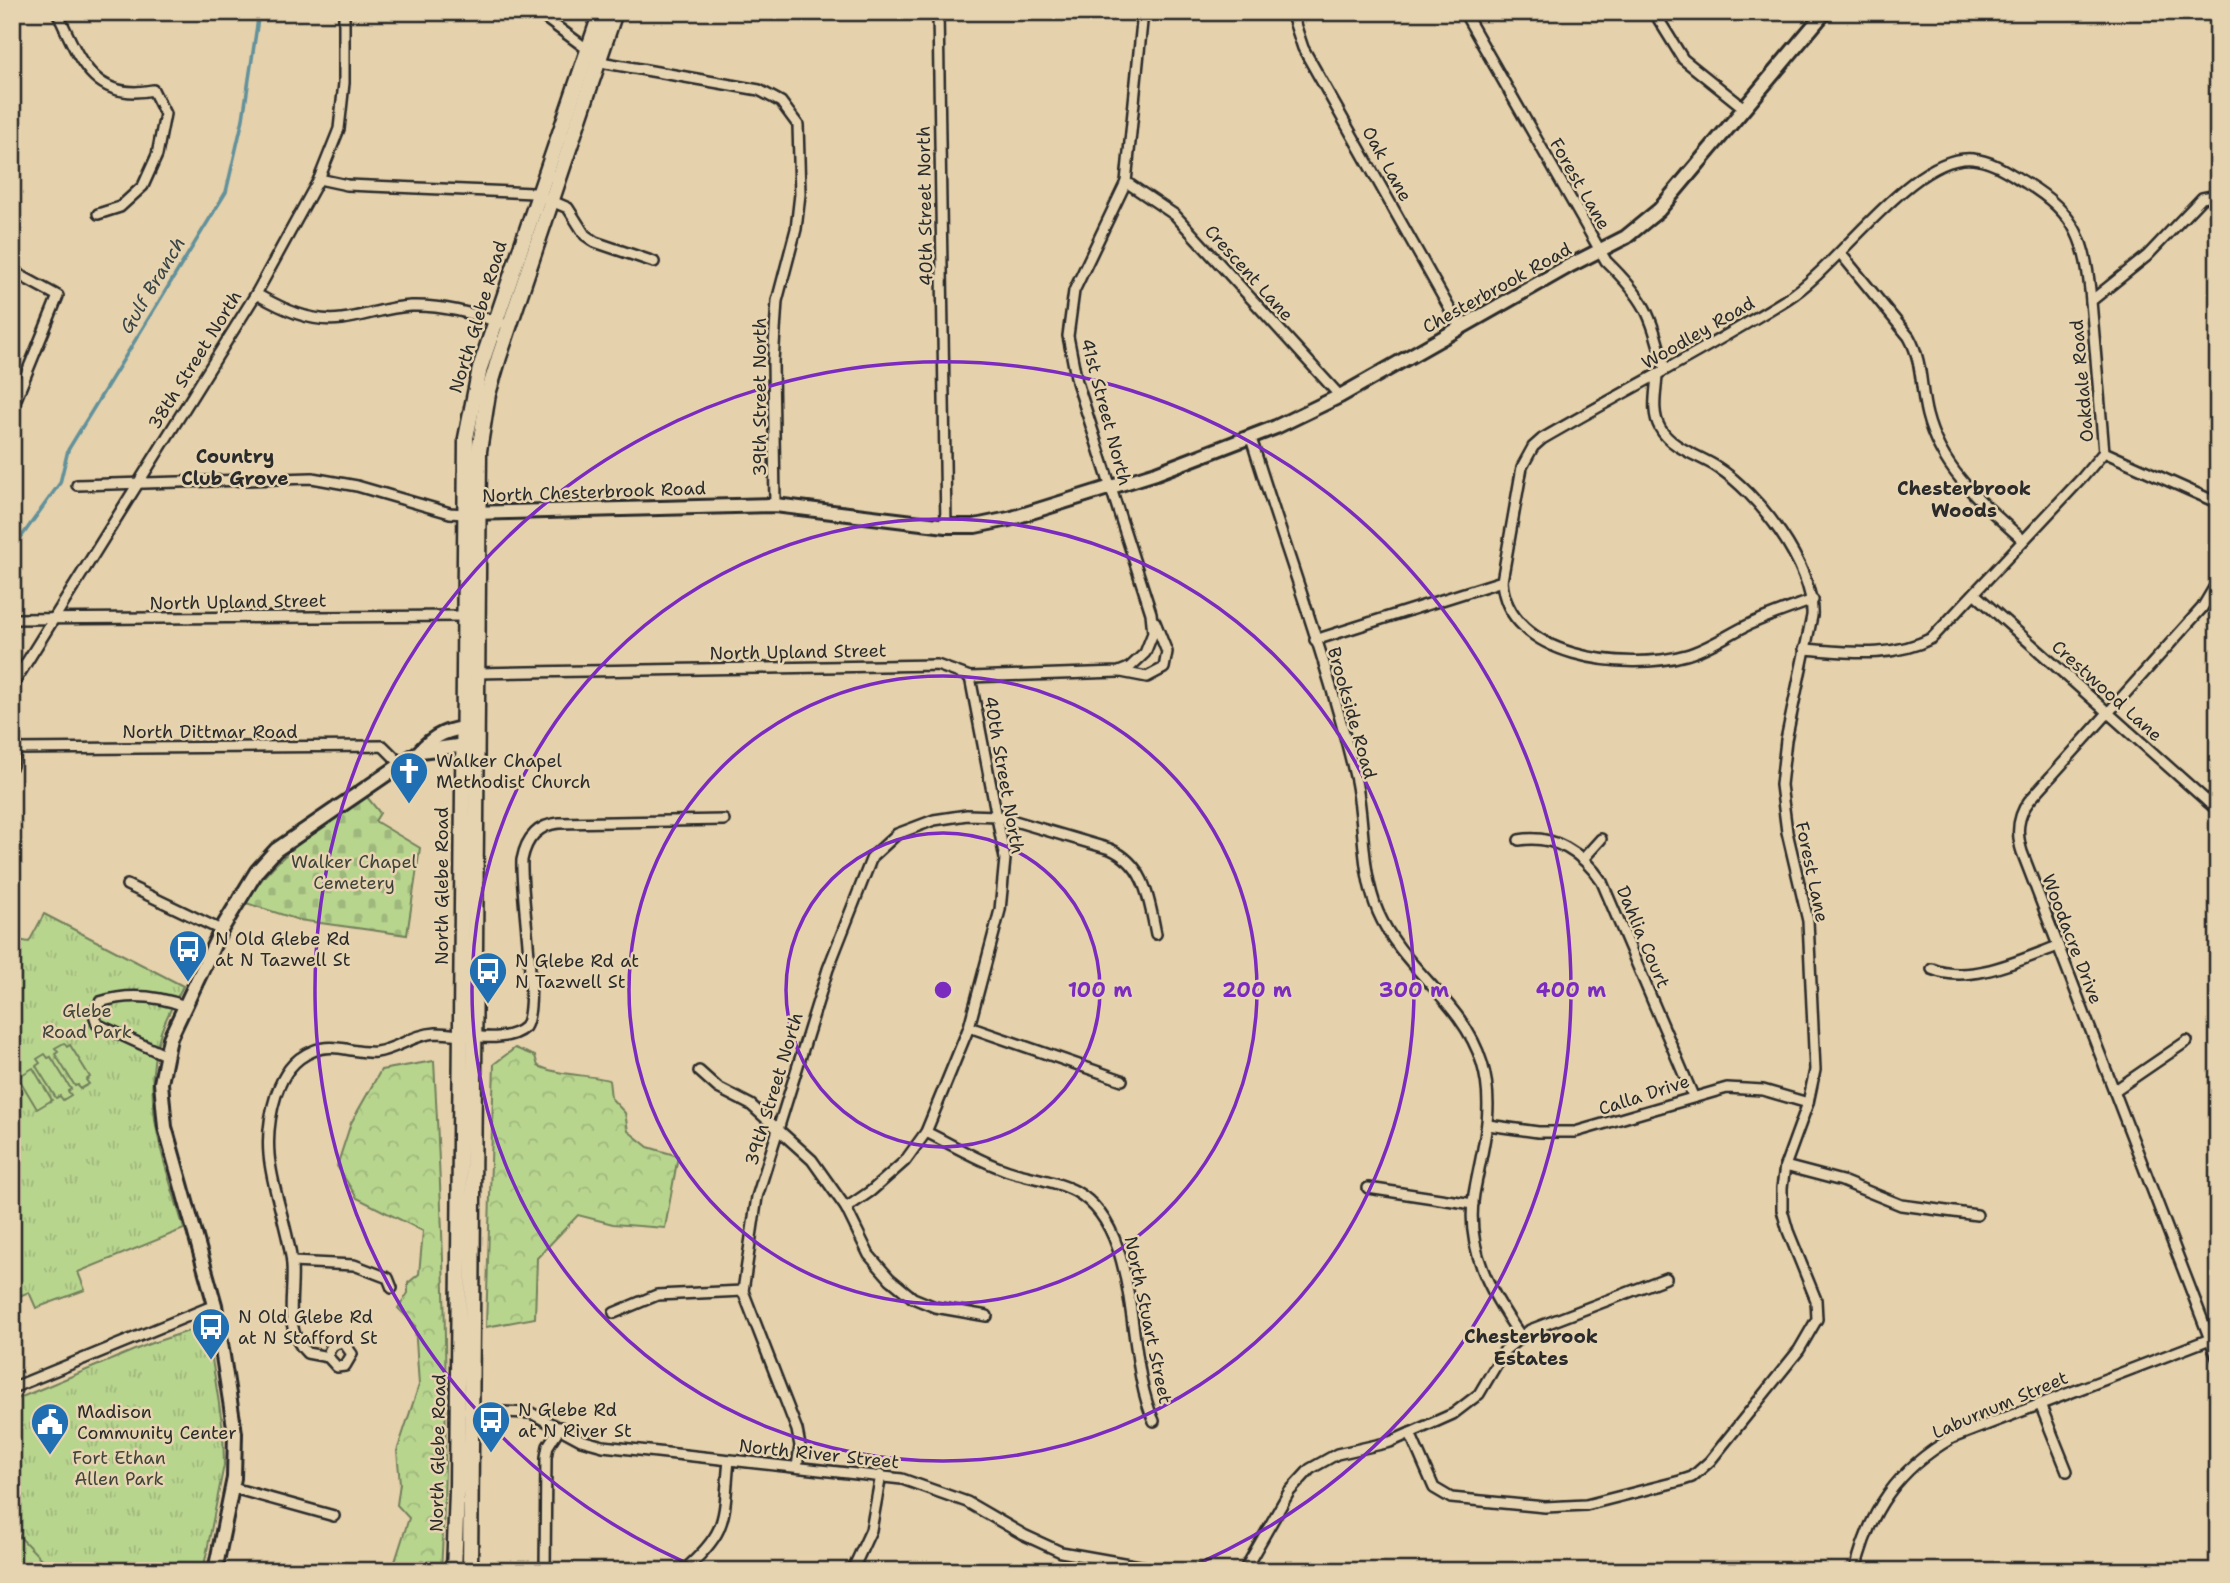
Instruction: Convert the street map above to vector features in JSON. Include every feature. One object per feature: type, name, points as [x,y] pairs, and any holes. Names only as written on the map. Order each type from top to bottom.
[{"type":"main road","name":"North Glebe Road","points":[[470,1571],[464,1411],[469,727],[463,616],[471,513],[484,413],[502,324],[592,55],[601,12]]},
{"type":"main road","name":"North Glebe Road","points":[[592,55],[615,12]]},
{"type":"main road","name":"North Glebe Road","points":[[469,727],[476,673],[471,513]]},
{"type":"main road","name":"North Glebe Road","points":[[453,1571],[464,1411]]},
{"type":"street","points":[[57,12],[76,51],[94,79],[119,92],[153,90],[165,114],[157,155],[143,186],[120,207],[98,214]]},
{"type":"street","name":"38th Street North","points":[[12,766],[12,705],[15,681],[136,482],[256,294],[319,179],[340,129],[344,83],[344,12]]},
{"type":"street","points":[[537,12],[592,55]]},
{"type":"street","name":"40th Street North","points":[[938,12],[946,526]]},
{"type":"street","name":"41st Street North","points":[[1143,12],[1126,182],[1074,291],[1068,336],[1077,382],[1151,613]]},
{"type":"street","name":"Oak Lane","points":[[1291,12],[1303,48],[1461,329]]},
{"type":"street","name":"Forest Lane","points":[[1464,12],[1601,252],[1637,292],[1646,307],[1665,369]]},
{"type":"street","points":[[1654,12],[1683,59],[1744,108]]},
{"type":"street","name":"Chesterbrook Road","points":[[1109,487],[1251,438],[1340,396],[1569,266],[1601,252],[1659,210],[1825,12]]},
{"type":"street","name":"39th Street North","points":[[592,55],[615,65],[759,90],[781,102],[798,125],[800,194],[796,229],[777,300],[773,361],[775,505]]},
{"type":"street","name":"Woodley Road","points":[[1502,580],[1522,467],[1533,447],[1553,432],[1657,376],[1788,299],[1841,254],[1910,184],[1933,167],[1959,159],[1984,161],[2038,190],[2071,220],[2083,247],[2091,301]]},
{"type":"street","points":[[319,179],[347,185],[517,191],[544,197],[568,208],[585,235],[595,242],[654,262]]},
{"type":"street","name":"Crescent Lane","points":[[1126,182],[1175,215],[1340,396]]},
{"type":"street","name":"Oakdale Road","points":[[1804,649],[1886,653],[1917,646],[1944,628],[2104,452],[2091,301],[2147,256],[2202,198],[2218,195]]},
{"type":"street","points":[[1841,254],[1909,337],[1916,350],[1930,428],[1949,466],[1975,497],[2023,540]]},
{"type":"street","points":[[12,271],[58,296],[12,409]]},
{"type":"street","points":[[256,294],[288,312],[316,319],[342,319],[410,306],[447,308],[502,324]]},
{"type":"street","points":[[1315,640],[1502,580],[1506,605],[1513,617],[1532,637],[1550,645],[1626,662],[1653,662],[1688,654],[1769,615],[1813,600],[1805,575],[1750,494],[1725,473],[1681,447],[1662,431],[1655,413],[1657,376]]},
{"type":"street","name":"Brookside Road","points":[[1251,438],[1354,771],[1371,893],[1379,913],[1400,948],[1455,1009],[1471,1035],[1487,1085],[1488,1125],[1473,1205],[1475,1246],[1480,1266],[1498,1304],[1520,1335]]},
{"type":"street","points":[[2104,452],[2218,503]]},
{"type":"street","name":"North Chesterbrook Road","points":[[77,485],[312,478],[351,484],[450,513],[775,505],[946,526],[975,526],[1009,519],[1109,487]]},
{"type":"street","name":"Woodacre Drive","points":[[2218,581],[2207,601],[2029,801],[2018,825],[2020,845],[2114,1091],[2214,1337],[2218,1360]]},
{"type":"street","name":"Crestwood Lane","points":[[1975,594],[2218,811]]},
{"type":"street","name":"Forest Lane","points":[[1410,1433],[1434,1488],[1446,1497],[1545,1507],[1586,1505],[1692,1476],[1710,1461],[1799,1350],[1817,1319],[1816,1300],[1782,1210],[1785,1166],[1808,1103],[1815,1070],[1809,933],[1803,891],[1787,832],[1781,786],[1786,740],[1813,600]]},
{"type":"street","points":[[1119,672],[1129,668],[1145,653],[1153,633],[1151,613]]},
{"type":"street","name":"North Upland Street","points":[[476,673],[937,665],[970,677],[1119,672],[1147,677],[1164,667],[1167,652],[1151,613]]},
{"type":"street","name":"North Upland Street","points":[[12,619],[463,616]]},
{"type":"street","name":"40th Street North","points":[[846,1208],[872,1191],[905,1161],[926,1132],[969,1027],[1000,910],[1005,859],[970,677]]},
{"type":"street","points":[[215,1571],[233,1488],[234,1433],[215,1305],[165,1126],[161,1083],[170,1038],[221,930],[257,871],[276,850],[419,752],[439,734],[469,727]]},
{"type":"street","points":[[419,752],[469,744]]},
{"type":"street","name":"North Dittmar Road","points":[[14,749],[383,746],[401,764]]},
{"type":"street","points":[[2207,802],[2218,791]]},
{"type":"street","name":"39th Street North","points":[[797,1467],[800,1446],[797,1430],[743,1291],[757,1197],[828,969],[872,857],[897,834],[934,820],[967,815],[998,816],[1110,849],[1126,859],[1143,879],[1148,891],[1156,934]]},
{"type":"street","points":[[328,1357],[307,1353],[297,1339],[291,1307],[292,1262],[272,1188],[267,1152],[270,1117],[287,1071],[304,1055],[323,1048],[379,1051],[422,1035],[511,1035],[521,1031],[529,1020],[522,866],[525,846],[532,835],[548,825],[559,822],[724,820]]},
{"type":"street","points":[[1583,859],[1601,839]]},
{"type":"street","name":"Dahlia Court","points":[[1519,840],[1552,841],[1583,859],[1602,882],[1693,1096]]},
{"type":"street","points":[[127,885],[221,930]]},
{"type":"street","points":[[1932,969],[1947,974],[1962,974],[2011,963],[2058,946]]},
{"type":"street","points":[[167,1056],[97,1024],[94,1014],[100,1002],[126,996],[172,1001],[185,1006]]},
{"type":"street","points":[[969,1027],[1122,1080]]},
{"type":"street","points":[[2114,1091],[2187,1041]]},
{"type":"street","points":[[699,1071],[718,1088],[751,1105],[812,1160],[846,1208],[869,1255],[890,1279],[913,1297],[935,1307],[987,1316]]},
{"type":"street","name":"Calla Drive","points":[[1488,1125],[1548,1133],[1576,1132],[1709,1090],[1744,1087],[1808,1103]]},
{"type":"street","name":"North Stuart Street","points":[[926,1132],[1002,1169],[1074,1191],[1099,1210],[1118,1246],[1145,1397],[1154,1421]]},
{"type":"street","points":[[1785,1166],[1842,1181],[1901,1205],[1977,1215]]},
{"type":"street","points":[[1368,1188],[1473,1205]]},
{"type":"street","points":[[292,1262],[363,1267],[388,1278],[392,1288]]},
{"type":"street","points":[[1244,1571],[1289,1492],[1310,1469],[1337,1454],[1390,1442],[1466,1405],[1489,1380],[1505,1350],[1520,1335],[1666,1278]]},
{"type":"street","points":[[614,1313],[657,1295],[743,1291]]},
{"type":"street","points":[[12,1388],[215,1305]]},
{"type":"street","name":"Laburnum Street","points":[[1854,1571],[1861,1542],[1877,1509],[1916,1462],[1952,1438],[2214,1337]]},
{"type":"street","points":[[2040,1404],[2067,1471]]},
{"type":"street","name":"North River Street","points":[[464,1411],[531,1413],[581,1440],[603,1447],[881,1475],[914,1482],[961,1499],[1024,1535],[1061,1552],[1168,1571]]},
{"type":"street","points":[[545,1571],[546,1457],[548,1446],[560,1427]]},
{"type":"street","points":[[682,1571],[707,1549],[719,1533],[729,1460]]},
{"type":"street","points":[[852,1571],[871,1530],[881,1475]]},
{"type":"street","points":[[233,1488],[334,1516]]},
{"type":"green space","name":"Walker Chapel Cemetery","points":[[367,797],[380,813],[375,821],[420,848],[407,935],[299,920],[246,903],[257,886],[284,856]]},
{"type":"green space","name":"Glebe Road Park","points":[[44,914],[183,986],[160,1035],[152,1084],[157,1133],[184,1229],[78,1272],[85,1290],[36,1308],[29,1292],[12,1299],[12,939],[29,942]]},
{"type":"green space","points":[[64,1043],[67,1047],[70,1045],[90,1077],[86,1080],[89,1084],[80,1089],[78,1085],[75,1086],[55,1054],[58,1052],[55,1048]]},
{"type":"green space","points":[[515,1048],[535,1056],[538,1066],[609,1080],[611,1098],[625,1113],[628,1131],[648,1147],[678,1156],[665,1228],[613,1224],[578,1215],[537,1258],[535,1318],[486,1327],[494,1064]]},
{"type":"green space","points":[[45,1054],[48,1058],[51,1057],[71,1089],[68,1091],[71,1095],[63,1100],[60,1096],[56,1098],[36,1066],[40,1063],[37,1059]]},
{"type":"green space","points":[[434,1061],[446,1380],[441,1571],[392,1571],[409,1518],[397,1505],[400,1483],[397,1451],[419,1385],[415,1325],[398,1308],[408,1293],[408,1283],[419,1274],[423,1231],[357,1198],[337,1166],[351,1123],[381,1070]]},
{"type":"green space","points":[[33,1068],[52,1100],[37,1109],[18,1077]]},
{"type":"green space","name":"Fort Ethan Allen Park","points":[[207,1327],[223,1429],[224,1465],[203,1571],[12,1571],[12,1401],[149,1344]]},
{"type":"green space","points":[[18,1535],[48,1566],[44,1571],[15,1571],[12,1568],[12,1540]]},
{"type":"waterway","name":"Gulf Branch","points":[[12,550],[60,483],[68,450],[226,192],[243,119],[259,12]]},
{"type":"place","name":"Walker Chapel Methodist Church","points":[[409,805]]},
{"type":"place","name":"N Old Glebe Rd at N Tazwell St","points":[[188,983]]},
{"type":"place","name":"N Glebe Rd at N Tazwell St","points":[[488,1005]]},
{"type":"place","name":"N Old Glebe Rd at N Stafford St","points":[[211,1361]]},
{"type":"place","name":"N Glebe Rd at N River St","points":[[491,1454]]},
{"type":"place","name":"Madison Community Center","points":[[50,1456]]},
{"type":"district","name":"Country Club Grove","points":[[235,467]]},
{"type":"district","name":"Chesterbrook Woods","points":[[1964,499]]},
{"type":"district","name":"Chesterbrook Estates","points":[[1531,1347]]}]
